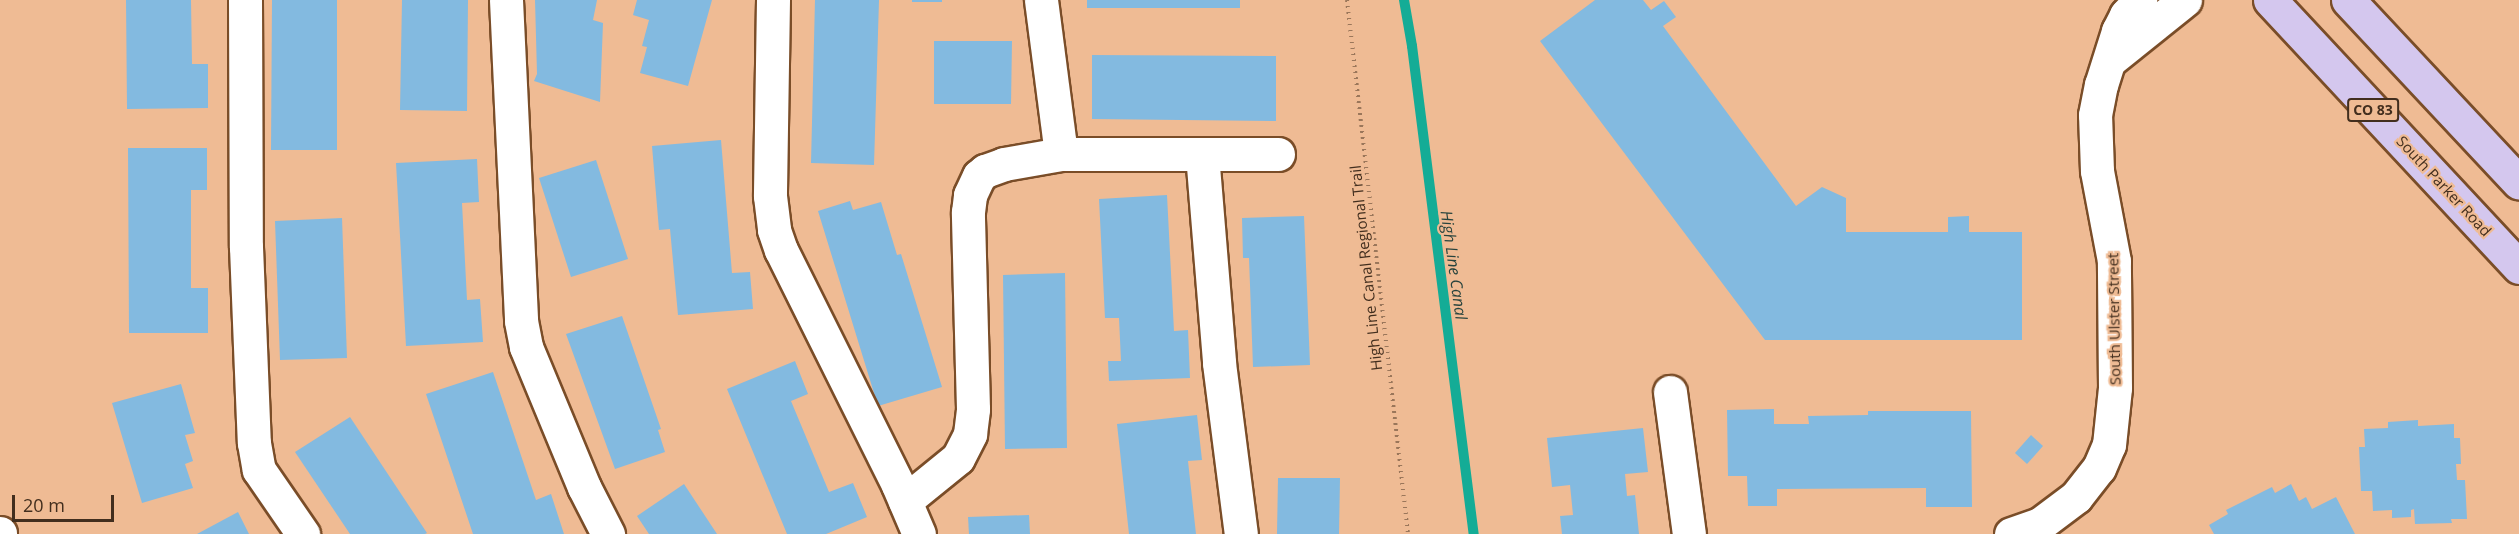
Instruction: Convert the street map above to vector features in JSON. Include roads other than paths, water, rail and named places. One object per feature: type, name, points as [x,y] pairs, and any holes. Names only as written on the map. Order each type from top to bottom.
[{"type":"main road","name":"South Parker Road","points":[[2270,0],[2519,267]]},
{"type":"main road","points":[[2348,0],[2519,183]]},
{"type":"street","points":[[245,0],[246,246],[254,443],[259,470],[303,534]]},
{"type":"street","points":[[506,0],[521,321],[526,347],[584,487],[608,534]]},
{"type":"street","points":[[773,0],[770,196],[774,230],[781,250],[907,521],[958,459],[970,434],[973,409],[968,228],[970,195],[974,182],[992,168],[1061,154],[1278,154]]},
{"type":"street","points":[[1041,0],[1061,154]]},
{"type":"street","name":"South Ulster Street","points":[[2011,534],[2040,524],[2076,497],[2099,468],[2109,445],[2115,388],[2114,261],[2097,171],[2097,103],[2122,22],[2140,0]]},
{"type":"street","points":[[2110,60],[2186,0]]},
{"type":"street","points":[[1202,154],[1219,363],[1241,534]]},
{"type":"street","points":[[1670,392],[1689,534]]},
{"type":"waterway","name":"High Line Canal","points":[[1404,0],[1412,46],[1474,534]]}]
